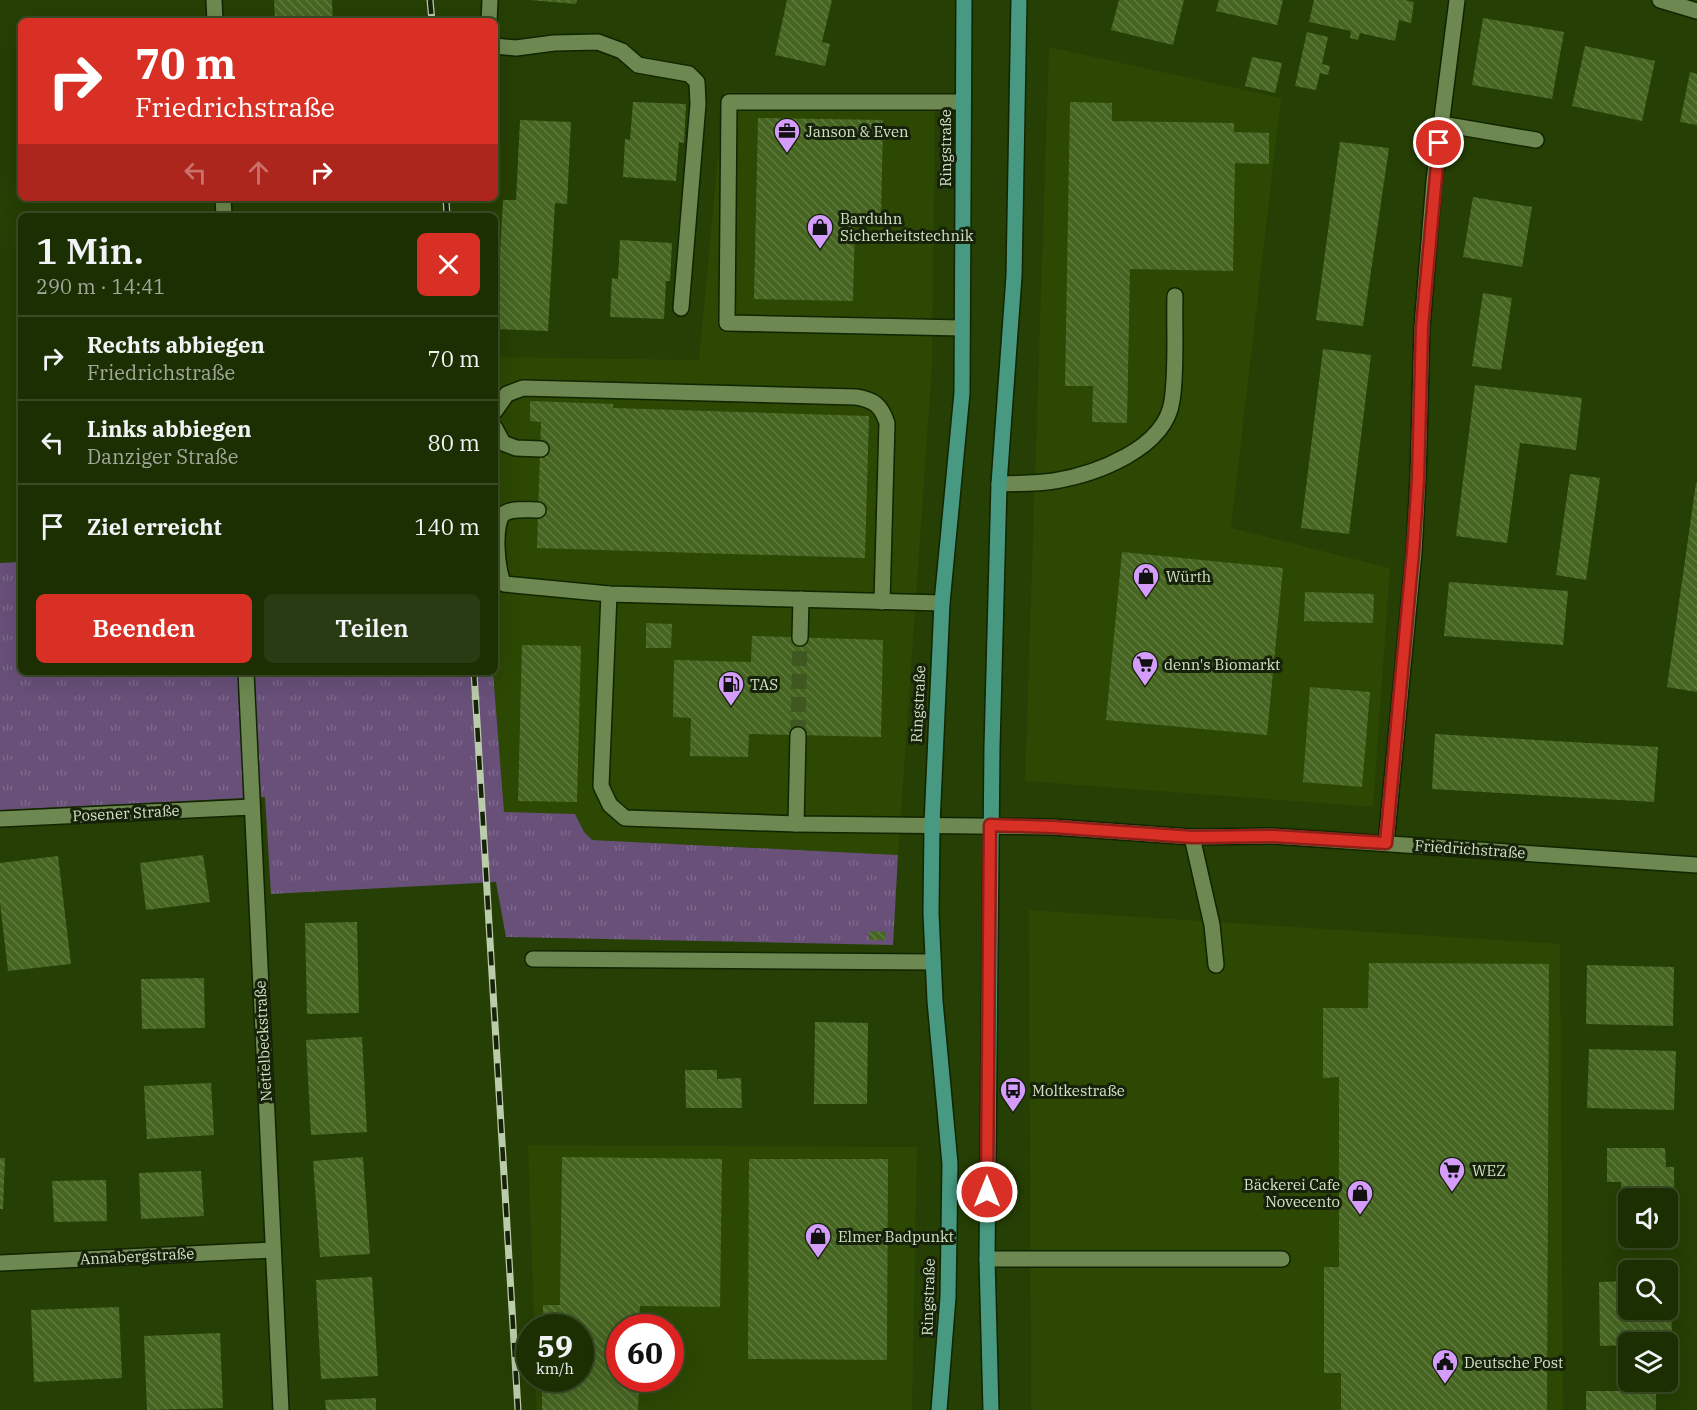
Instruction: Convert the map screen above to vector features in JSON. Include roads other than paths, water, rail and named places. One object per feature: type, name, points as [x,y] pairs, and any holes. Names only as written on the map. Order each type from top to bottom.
[{"type":"main road","name":"Ringstraße","points":[[939,1410],[948,1297],[950,1164],[933,962],[932,824],[942,603],[959,428],[962,328],[964,0]]},
{"type":"main road","points":[[991,1410],[987,1259],[990,825],[999,484],[1014,276],[1019,0]]},
{"type":"street","points":[[214,0],[215,18]]},
{"type":"street","points":[[489,18],[490,0]]},
{"type":"street","points":[[1386,843],[1413,552],[1418,479],[1422,327],[1457,0]]},
{"type":"street","points":[[1659,0],[1697,11]]},
{"type":"street","points":[[498,46],[516,48],[555,43],[598,42],[622,51],[638,65],[689,75],[697,82],[698,104],[681,308]]},
{"type":"street","points":[[962,328],[727,323],[729,102],[963,102]]},
{"type":"street","points":[[1442,124],[1536,140]]},
{"type":"street","points":[[999,484],[1054,481],[1089,471],[1130,455],[1157,436],[1172,404],[1175,296]]},
{"type":"street","points":[[498,407],[507,394],[523,388],[856,396],[871,399],[882,409],[887,423],[882,602]]},
{"type":"street","points":[[498,434],[503,443],[516,448],[541,449]]},
{"type":"street","points":[[498,520],[503,513],[510,510],[538,510]]},
{"type":"street","points":[[498,548],[499,576],[504,584],[609,594],[942,603]]},
{"type":"street","name":"Friedrichstraße","points":[[609,594],[601,786],[610,805],[625,818],[795,824],[1053,827],[1192,837],[1273,836],[1697,865]]},
{"type":"street","points":[[800,638],[801,599]]},
{"type":"street","name":"Nettelbeckstraße","points":[[246,675],[281,1410]]},
{"type":"street","points":[[795,824],[798,735]]},
{"type":"street","name":"Posener Straße","points":[[0,819],[252,807]]},
{"type":"street","points":[[1192,837],[1212,925],[1216,965]]},
{"type":"street","points":[[533,959],[933,962]]},
{"type":"street","name":"Annabergstraße","points":[[0,1263],[273,1250]]},
{"type":"street","points":[[987,1259],[1282,1259]]},
{"type":"tunnel","points":[[798,735],[800,638]]},
{"type":"railway","points":[[430,0],[432,18]]},
{"type":"railway","points":[[446,201],[447,213]]},
{"type":"railway","points":[[474,675],[518,1410]]},
{"type":"place","name":"Janson & Even","points":[[787,154]]},
{"type":"place","name":"Barduhn Sicherheitstechnik","points":[[820,250]]},
{"type":"place","name":"Würth","points":[[1146,599]]},
{"type":"place","name":"denn's Biomarkt","points":[[1145,687]]},
{"type":"place","name":"TAS","points":[[731,707]]},
{"type":"place","name":"Moltkestraße","points":[[1013,1113]]},
{"type":"place","name":"WEZ","points":[[1452,1193]]},
{"type":"place","name":"Bäckerei Cafe Novecento","points":[[1360,1216]]},
{"type":"place","name":"Elmer Badpunkt","points":[[818,1259]]},
{"type":"place","name":"Deutsche Post","points":[[1445,1385]]}]
